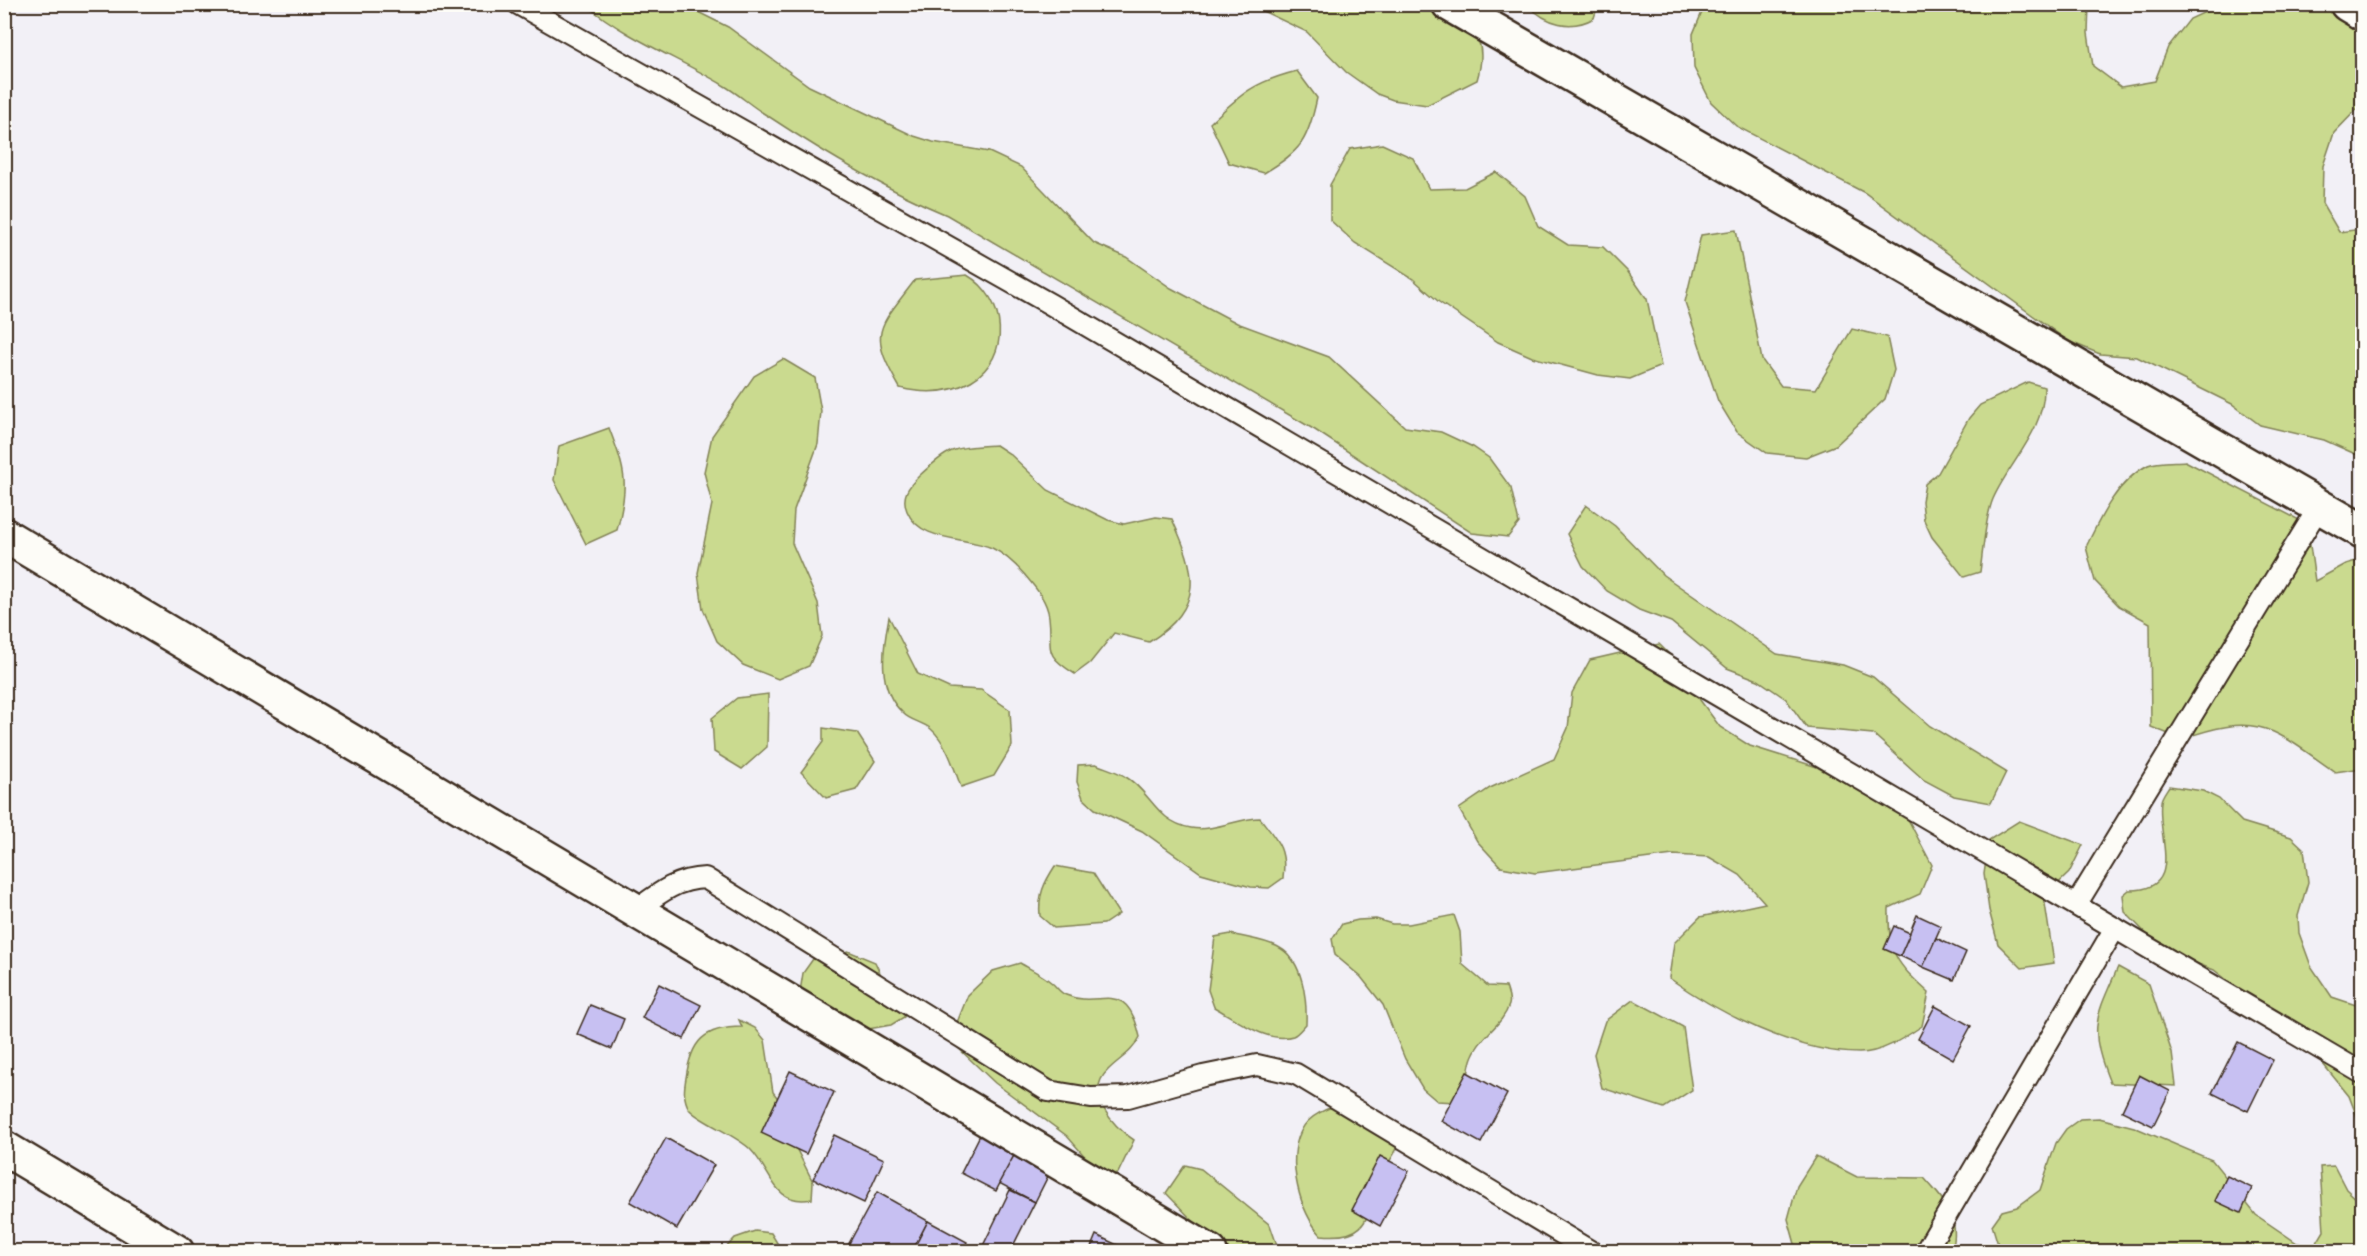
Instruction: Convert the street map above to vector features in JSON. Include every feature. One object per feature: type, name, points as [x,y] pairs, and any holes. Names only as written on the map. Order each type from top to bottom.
[{"type":"street","points":[[1449,4],[2362,531]]},
{"type":"street","points":[[2347,4],[2362,13]]},
{"type":"street","points":[[4,535],[1210,1251]]},
{"type":"street","points":[[4,1148],[177,1251]]},
{"type":"lane","points":[[518,4],[1050,304],[2362,1073]]},
{"type":"lane","points":[[2076,905],[2319,507]]},
{"type":"lane","points":[[636,910],[665,889],[687,879],[705,878],[1048,1091],[1091,1098],[1128,1097],[1203,1076],[1257,1065],[1296,1074],[1592,1251]]},
{"type":"lane","points":[[1925,1251],[2115,928]]},
{"type":"green space","points":[[586,5],[688,5],[728,27],[809,86],[914,136],[933,142],[989,152],[1021,167],[1094,243],[1126,257],[1171,288],[1237,323],[1329,357],[1405,427],[1441,432],[1473,447],[1489,458],[1511,488],[1519,523],[1508,537],[1472,533],[1315,430],[947,215],[901,194],[833,157],[729,89],[635,38]]},
{"type":"green space","points":[[1250,5],[1453,5],[1478,38],[1481,56],[1477,80],[1427,105],[1393,100],[1377,94],[1346,72],[1307,32]]},
{"type":"green space","points":[[1528,5],[1598,5],[1594,18],[1568,25],[1543,17]]},
{"type":"green space","points":[[1705,5],[2089,5],[2088,33],[2093,66],[2121,87],[2155,81],[2168,47],[2190,19],[2220,5],[2362,5],[2362,104],[2334,133],[2323,166],[2322,203],[2339,232],[2362,229],[2362,457],[2324,440],[2260,425],[2232,404],[2137,357],[2100,354],[2068,341],[1865,193],[1736,126],[1711,102],[1694,68],[1693,34]]},
{"type":"green space","points":[[1297,71],[1317,98],[1310,125],[1301,143],[1287,158],[1264,173],[1229,163],[1210,123],[1259,84]]},
{"type":"green space","points":[[1382,144],[1413,158],[1429,189],[1465,188],[1496,172],[1525,196],[1538,226],[1568,245],[1603,247],[1628,272],[1647,299],[1661,366],[1630,379],[1598,375],[1532,357],[1498,342],[1439,302],[1413,279],[1355,243],[1330,220],[1330,185],[1350,149]]},
{"type":"green space","points":[[1736,230],[1762,360],[1781,386],[1816,389],[1852,329],[1887,337],[1894,370],[1885,399],[1836,445],[1806,457],[1767,453],[1737,432],[1718,401],[1685,302],[1701,235]]},
{"type":"green space","points":[[967,275],[980,285],[997,312],[998,343],[993,358],[971,381],[945,391],[927,392],[900,388],[883,354],[880,342],[885,321],[915,280]]},
{"type":"green space","points":[[783,359],[815,378],[821,411],[818,444],[794,510],[792,543],[818,603],[822,636],[809,666],[778,679],[743,665],[717,641],[703,609],[698,573],[712,504],[704,472],[712,436],[754,376]]},
{"type":"green space","points":[[2028,382],[2044,387],[2039,418],[1993,499],[1986,525],[1980,572],[1964,577],[1932,537],[1924,520],[1922,501],[1925,484],[1938,473],[1969,418],[1980,405]]},
{"type":"green space","points":[[609,428],[624,478],[621,514],[617,530],[586,544],[554,480],[559,446]]},
{"type":"green space","points":[[996,445],[1010,454],[1048,490],[1108,520],[1124,524],[1156,517],[1172,519],[1187,556],[1191,587],[1180,615],[1167,629],[1149,642],[1114,633],[1090,663],[1075,674],[1057,661],[1053,655],[1046,605],[1036,589],[1013,563],[992,548],[933,534],[922,529],[913,521],[905,506],[905,496],[919,476],[938,459],[953,450]]},
{"type":"green space","points":[[2185,461],[2307,524],[2315,581],[2346,564],[2362,559],[2362,768],[2335,772],[2295,744],[2264,728],[2230,726],[2181,739],[2151,727],[2150,623],[2119,606],[2095,581],[2086,547],[2111,501],[2127,480],[2148,465]]},
{"type":"green space","points":[[1586,505],[1615,526],[1663,575],[1777,654],[1843,665],[1873,677],[1930,726],[2006,772],[1991,803],[1954,796],[1924,780],[1873,734],[1807,728],[1786,699],[1758,680],[1727,668],[1671,622],[1639,610],[1607,591],[1583,566],[1567,534]]},
{"type":"green space","points":[[889,617],[918,674],[949,688],[981,690],[1010,710],[1012,746],[994,776],[961,787],[949,756],[937,735],[928,727],[906,716],[894,703],[885,680],[884,668]]},
{"type":"green space","points":[[1659,644],[1684,669],[1700,700],[1720,727],[1750,746],[1817,767],[1846,783],[1899,802],[1932,865],[1920,894],[1889,908],[1890,936],[1896,957],[1909,974],[1929,993],[1922,1026],[1892,1044],[1876,1050],[1859,1053],[1835,1051],[1785,1039],[1760,1029],[1711,1005],[1669,978],[1674,943],[1700,917],[1765,903],[1740,875],[1709,857],[1673,855],[1535,873],[1501,867],[1477,841],[1459,809],[1490,788],[1554,759],[1568,728],[1572,693],[1590,660]]},
{"type":"green space","points":[[768,694],[767,747],[742,769],[714,752],[712,718],[737,698]]},
{"type":"green space","points":[[823,728],[857,733],[875,761],[856,790],[826,798],[801,772],[823,742]]},
{"type":"green space","points":[[1096,764],[1115,771],[1135,783],[1162,813],[1179,825],[1200,829],[1260,818],[1276,839],[1282,852],[1283,878],[1269,888],[1251,887],[1201,873],[1142,831],[1095,809],[1083,798],[1077,782],[1078,765]]},
{"type":"green space","points":[[2169,786],[2203,791],[2219,799],[2242,822],[2291,837],[2304,849],[2308,882],[2298,916],[2299,933],[2311,966],[2332,997],[2362,1007],[2362,1130],[2349,1096],[2319,1059],[2265,1021],[2250,998],[2214,970],[2163,951],[2125,912],[2123,895],[2129,890],[2147,888],[2158,881],[2163,871],[2165,859],[2161,802]]},
{"type":"green space","points":[[2019,821],[2083,845],[2069,873],[2044,897],[2054,963],[2022,968],[1998,944],[1989,910],[1984,874],[1989,840]]},
{"type":"green space","points":[[1055,866],[1093,873],[1119,914],[1104,924],[1054,928],[1040,916],[1040,902],[1043,889]]},
{"type":"green space","points":[[1454,915],[1460,932],[1462,964],[1488,986],[1506,987],[1510,1000],[1502,1018],[1477,1048],[1470,1062],[1467,1084],[1456,1102],[1437,1101],[1423,1089],[1405,1059],[1383,1005],[1361,977],[1335,955],[1332,939],[1342,924],[1358,920],[1376,919],[1392,924],[1409,924]]},
{"type":"green space","points":[[1231,934],[1275,945],[1288,954],[1294,962],[1302,982],[1306,1014],[1306,1024],[1295,1035],[1283,1038],[1262,1034],[1214,1007],[1208,990],[1215,937]]},
{"type":"green space","points":[[848,951],[875,962],[882,977],[909,1001],[904,1017],[891,1025],[857,1031],[800,992],[803,973],[813,959]]},
{"type":"green space","points":[[1020,963],[1045,977],[1066,995],[1078,999],[1119,1000],[1127,1006],[1134,1018],[1140,1037],[1130,1051],[1108,1070],[1101,1079],[1099,1089],[1100,1099],[1110,1118],[1134,1140],[1118,1173],[1102,1176],[1067,1136],[995,1083],[957,1047],[954,1030],[968,995],[993,971]]},
{"type":"green space","points":[[2118,967],[2149,984],[2172,1053],[2176,1086],[2110,1083],[2099,1049],[2097,1024],[2104,999]]},
{"type":"green space","points":[[1633,1000],[1683,1027],[1692,1090],[1664,1108],[1602,1088],[1594,1054],[1605,1021]]},
{"type":"green space","points":[[739,1020],[755,1028],[765,1040],[773,1092],[783,1105],[791,1138],[813,1182],[812,1199],[799,1200],[781,1192],[750,1149],[736,1138],[700,1118],[687,1105],[684,1094],[685,1082],[688,1065],[696,1046],[709,1033],[742,1027]]},
{"type":"green space","points":[[1346,1102],[1400,1141],[1378,1183],[1367,1218],[1361,1226],[1352,1232],[1340,1235],[1321,1235],[1307,1213],[1297,1186],[1295,1157],[1297,1143],[1304,1125],[1309,1120],[1327,1109]]},
{"type":"green space","points":[[2099,1118],[2134,1127],[2212,1160],[2256,1215],[2297,1243],[2315,1246],[2324,1231],[2320,1167],[2334,1166],[2346,1189],[2362,1201],[2362,1251],[2000,1251],[1992,1225],[2002,1211],[2017,1207],[2040,1190],[2056,1143],[2066,1129],[2080,1119]]},
{"type":"green space","points":[[1816,1156],[1857,1177],[1924,1178],[1938,1194],[1953,1219],[1952,1251],[1797,1251],[1788,1219],[1797,1186]]},
{"type":"green space","points":[[1185,1165],[1201,1169],[1270,1225],[1279,1251],[1222,1251],[1166,1193]]},
{"type":"green space","points":[[755,1231],[771,1233],[782,1251],[723,1251],[735,1238]]},
{"type":"building","points":[[1917,915],[1941,926],[1923,967],[1900,956]]},
{"type":"building","points":[[1894,926],[1910,933],[1900,956],[1884,949]]},
{"type":"building","points":[[1936,938],[1966,952],[1954,980],[1923,967]]},
{"type":"building","points":[[659,984],[701,1005],[684,1039],[642,1018]]},
{"type":"building","points":[[590,1005],[624,1019],[612,1049],[577,1034]]},
{"type":"building","points":[[1935,1006],[1971,1026],[1953,1059],[1918,1039]]},
{"type":"building","points":[[2238,1042],[2273,1060],[2248,1111],[2212,1093]]},
{"type":"building","points":[[790,1071],[834,1092],[806,1154],[761,1133]]},
{"type":"building","points":[[1467,1072],[1507,1094],[1481,1143],[1441,1121]]},
{"type":"building","points":[[2139,1075],[2170,1091],[2153,1126],[2122,1111]]},
{"type":"building","points":[[981,1133],[1016,1152],[996,1191],[961,1173]]},
{"type":"building","points":[[834,1135],[884,1159],[864,1203],[813,1179]]},
{"type":"building","points":[[666,1138],[714,1165],[677,1229],[630,1202]]},
{"type":"building","points":[[1016,1152],[1051,1170],[1035,1202],[999,1183]]},
{"type":"building","points":[[1380,1156],[1409,1171],[1380,1226],[1352,1210]]},
{"type":"building","points":[[2227,1176],[2252,1188],[2241,1213],[2215,1201]]},
{"type":"building","points":[[1010,1190],[1035,1202],[1010,1252],[980,1252]]},
{"type":"building","points":[[877,1192],[928,1221],[912,1252],[851,1252],[846,1249]]},
{"type":"building","points":[[928,1221],[967,1242],[962,1252],[912,1252]]},
{"type":"building","points":[[1096,1235],[1132,1252],[1089,1252]]}]
